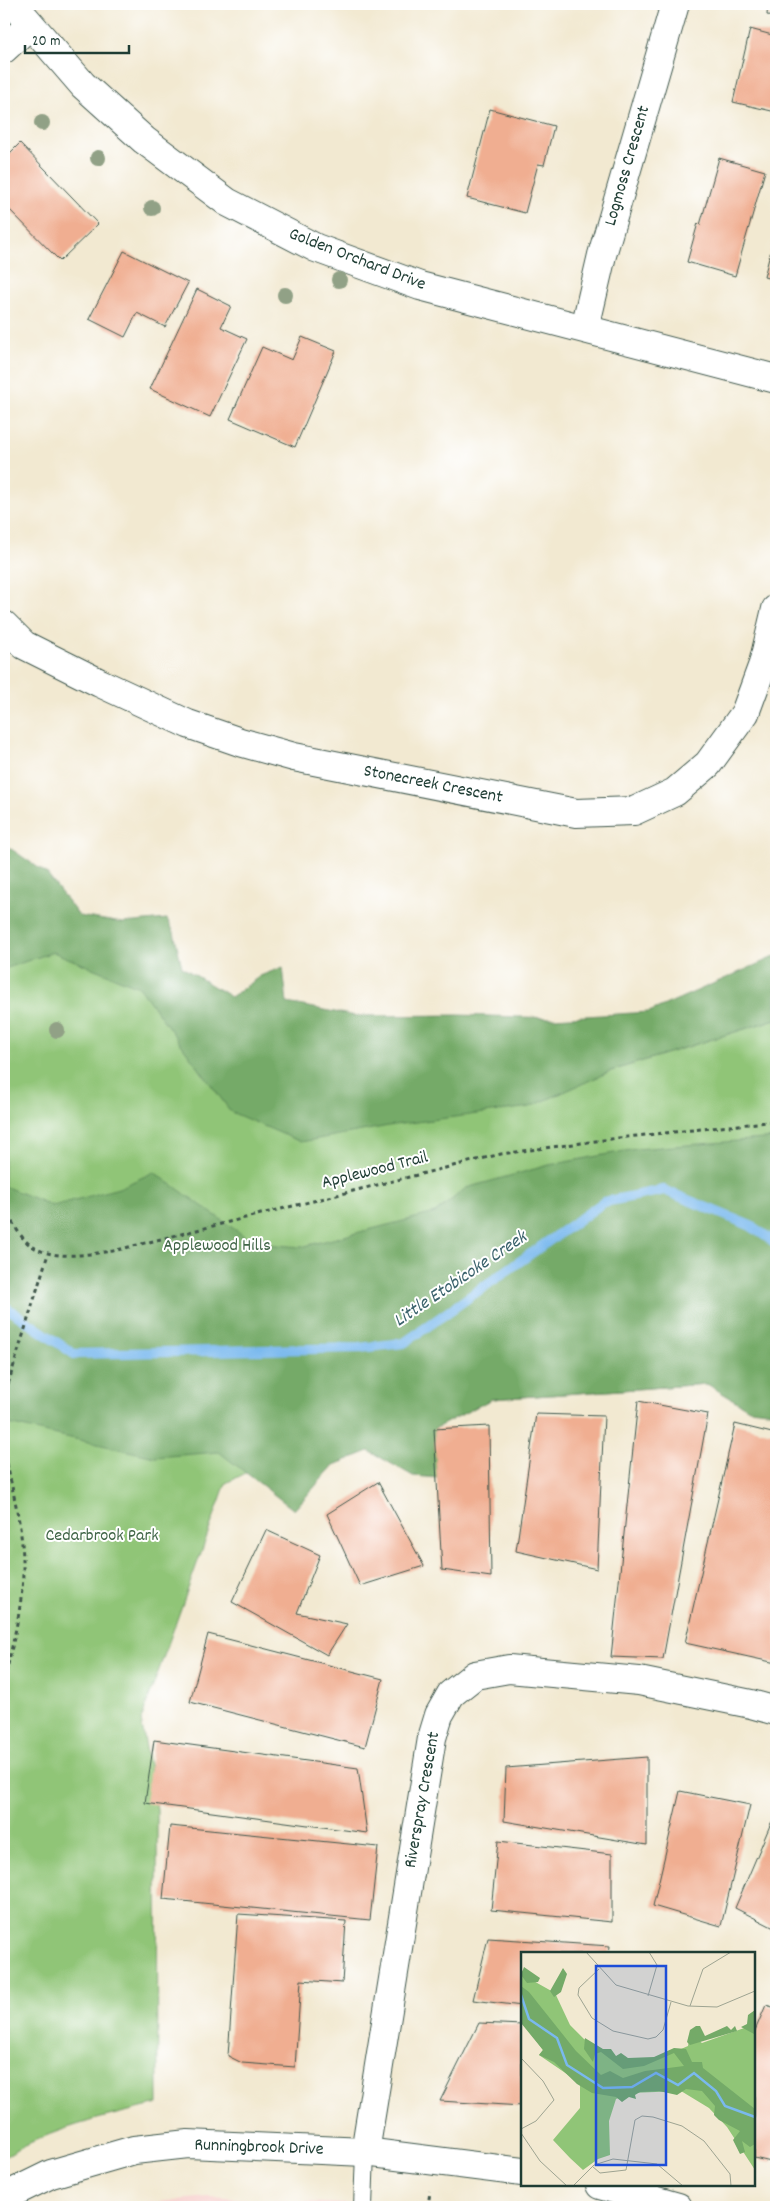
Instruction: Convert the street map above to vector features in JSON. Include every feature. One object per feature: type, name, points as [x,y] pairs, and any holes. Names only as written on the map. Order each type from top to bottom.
[{"type":"street","name":"Logmoss Crescent","points":[[585,328],[602,255],[671,23],[674,4]]},
{"type":"street","name":"Golden Orchard Drive","points":[[21,14],[83,86],[144,140],[227,202],[316,248],[420,286],[776,379]]},
{"type":"street","points":[[4,49],[21,14]]},
{"type":"street","name":"Stonecreek Crescent","points":[[4,625],[24,644],[100,683],[188,724],[240,742],[294,757],[576,813],[634,811],[675,792],[708,764],[746,713],[763,664],[776,609]]},
{"type":"street","name":"Riverspray Crescent","points":[[365,2152],[432,1738],[439,1714],[451,1694],[475,1675],[509,1669],[639,1682],[751,1704],[776,1712]]},
{"type":"street","name":"Runningbrook Drive","points":[[4,2197],[51,2174],[134,2150],[188,2144],[365,2152],[521,2172]]},
{"type":"street","points":[[604,2186],[678,2207]]},
{"type":"lane","points":[[363,2207],[365,2152]]},
{"type":"path","name":"Applewood Trail","points":[[4,1208],[28,1244],[48,1253],[76,1256],[113,1251],[501,1154],[618,1138],[776,1121]]},
{"type":"path","points":[[4,1406],[5,1394],[48,1253]]},
{"type":"path","points":[[4,1448],[19,1514],[23,1568],[20,1612],[4,1682]]},
{"type":"shaded area","points":[[208,2197],[401,2207],[106,2207]]},
{"type":"green space","points":[[4,844],[46,873],[79,916],[123,923],[167,919],[174,932],[182,967],[231,997],[260,976],[283,967],[287,1003],[356,1016],[458,1015],[554,1018],[649,1012],[776,956],[776,1019],[611,1071],[530,1107],[394,1125],[301,1142],[231,1112],[139,987],[53,952],[4,969]]},
{"type":"green space","name":"Applewood Hills","points":[[4,890],[319,1059],[611,1071],[776,1019],[776,1385],[707,1384],[377,1407],[226,1483],[141,1720],[157,1810],[158,2104],[78,2124],[40,2138],[4,2157]]},
{"type":"green space","points":[[776,1138],[776,1412],[749,1409],[707,1384],[492,1399],[434,1429],[451,1479],[413,1476],[369,1451],[334,1465],[294,1510],[219,1452],[155,1457],[4,1423],[4,1186],[53,1206],[119,1188],[154,1172],[254,1243],[301,1247],[435,1213],[466,1188],[549,1165],[636,1149]]},
{"type":"building","points":[[768,4],[776,4],[776,16],[767,15]]},
{"type":"building","points":[[750,29],[776,36],[776,112],[733,102]]},
{"type":"building","points":[[490,109],[554,126],[544,165],[538,164],[525,213],[467,198]]},
{"type":"building","points":[[20,143],[98,224],[60,261],[4,204],[4,159]]},
{"type":"building","points":[[719,158],[765,171],[735,276],[687,262],[698,223],[700,225]]},
{"type":"building","points":[[776,231],[776,280],[764,277]]},
{"type":"building","points":[[124,251],[188,283],[165,327],[137,313],[125,337],[89,319]]},
{"type":"building","points":[[197,289],[231,306],[221,327],[247,339],[210,417],[150,389]]},
{"type":"building","points":[[302,337],[336,351],[295,447],[230,419],[262,347],[292,360]]},
{"type":"building","points":[[638,1401],[708,1414],[663,1659],[611,1657]]},
{"type":"building","points":[[536,1414],[604,1416],[597,1569],[516,1551]]},
{"type":"building","points":[[735,1424],[776,1434],[776,1663],[685,1643]]},
{"type":"building","points":[[489,1426],[491,1577],[442,1570],[434,1429]]},
{"type":"building","points":[[378,1482],[424,1566],[360,1586],[327,1514]]},
{"type":"building","points":[[266,1530],[320,1555],[297,1613],[347,1624],[327,1655],[232,1602]]},
{"type":"building","points":[[208,1634],[383,1679],[365,1747],[190,1702]]},
{"type":"building","points":[[154,1740],[358,1768],[367,1833],[145,1803]]},
{"type":"building","points":[[647,1757],[647,1845],[504,1821],[506,1768]]},
{"type":"building","points":[[680,1791],[750,1805],[721,1926],[653,1906]]},
{"type":"building","points":[[776,1817],[776,1929],[735,1908],[771,1823]]},
{"type":"building","points":[[170,1826],[378,1847],[370,1920],[163,1899]]},
{"type":"building","points":[[498,1841],[612,1854],[612,1922],[491,1910]]},
{"type":"building","points":[[238,1914],[346,1921],[342,1983],[301,1980],[295,2067],[242,2063],[228,2056]]},
{"type":"building","points":[[488,1938],[610,1946],[609,1952],[521,1952],[521,2006],[473,2000]]},
{"type":"building","points":[[766,2005],[776,2008],[776,2151],[771,2162],[755,2158],[755,2031]]},
{"type":"building","points":[[479,2023],[521,2025],[521,2106],[440,2101]]},
{"type":"waterway","name":"Little Etobicoke Creek","points":[[4,1306],[74,1354],[359,1348],[404,1343],[604,1202],[664,1190],[751,1226],[776,1243]]},
{"type":"park label","name":"Cedarbrook Park","points":[[102,1536]]}]
